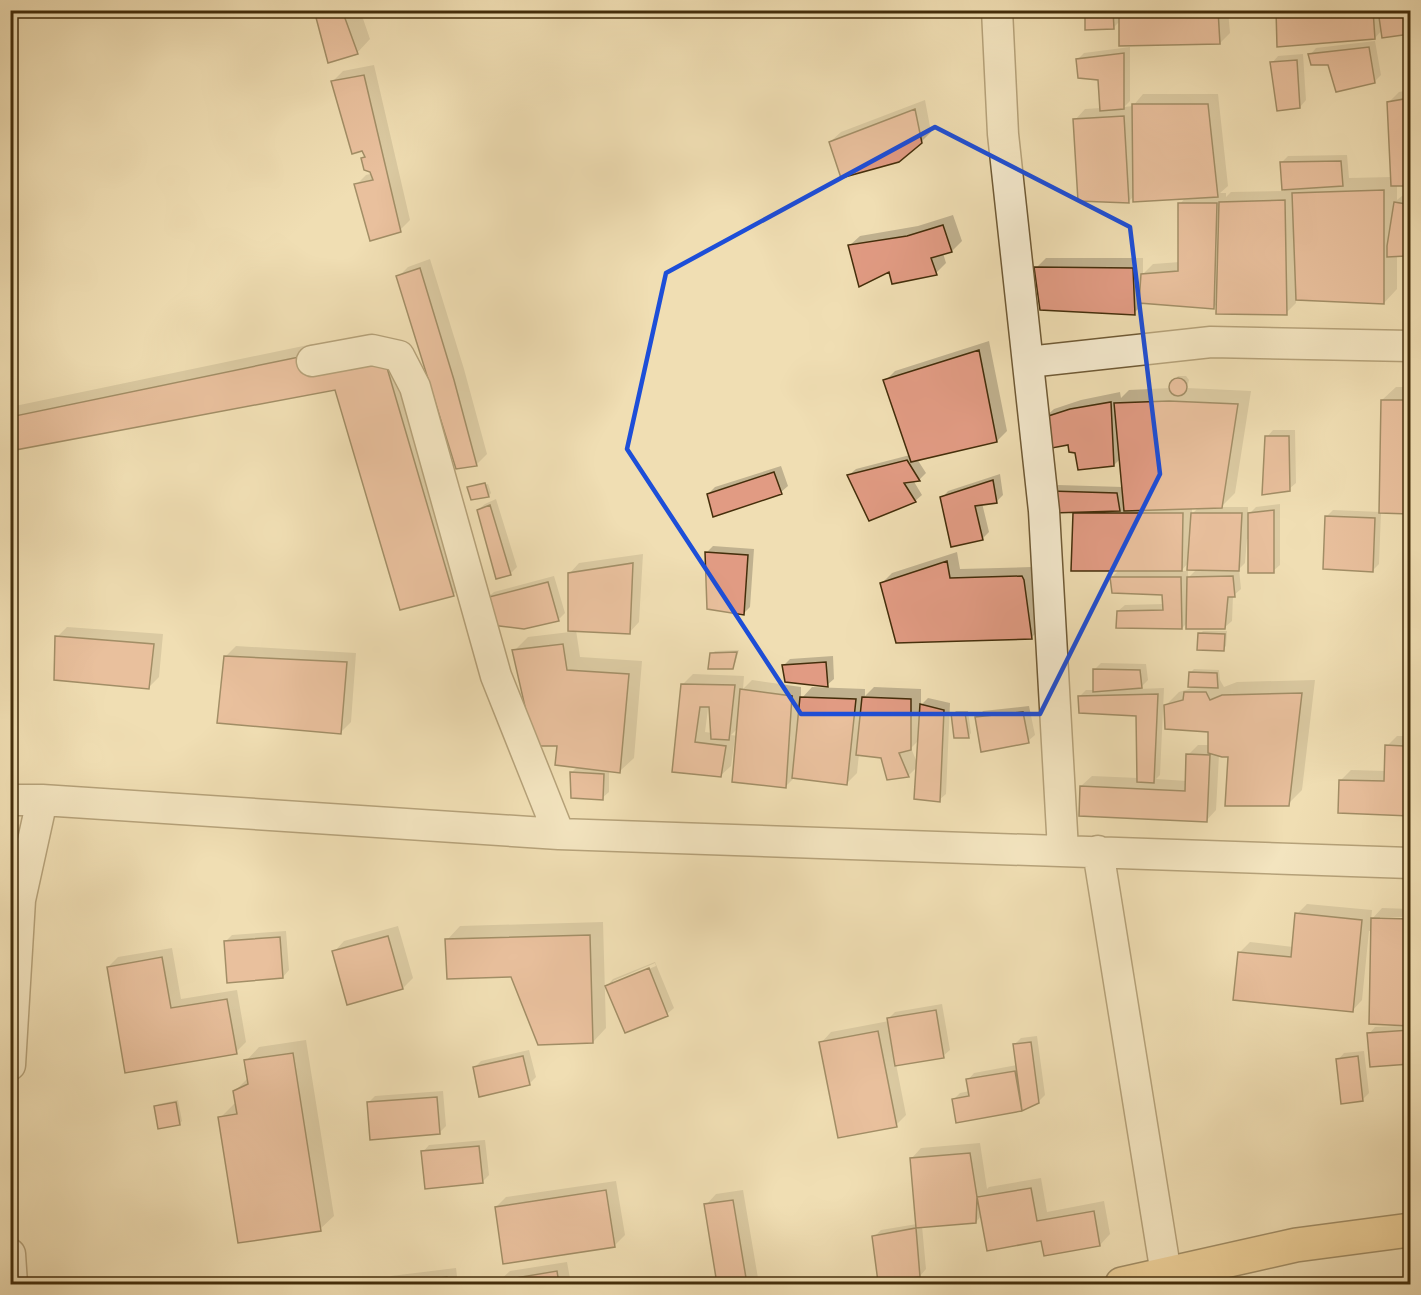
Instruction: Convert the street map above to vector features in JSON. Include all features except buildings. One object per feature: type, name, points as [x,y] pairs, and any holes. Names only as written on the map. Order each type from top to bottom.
[{"type":"main road","points":[[1122,1284],[1296,1245],[1410,1230]]},
{"type":"street","points":[[997,10],[1003,134],[1044,511],[1063,850]]},
{"type":"street","points":[[1028,362],[1211,342],[1410,346]]},
{"type":"street","points":[[312,361],[372,350],[399,356],[414,387],[496,676],[559,834]]},
{"type":"street","points":[[10,800],[42,800],[559,834],[1410,863]]},
{"type":"street","points":[[10,1065],[20,900],[42,800]]},
{"type":"street","points":[[1098,851],[1166,1274]]},
{"type":"street","points":[[10,1254],[12,1284]]},
{"type":"highlighted area","points":[[935,127],[1130,227],[1160,474],[1040,714],[801,714],[627,449],[666,273]]}]
